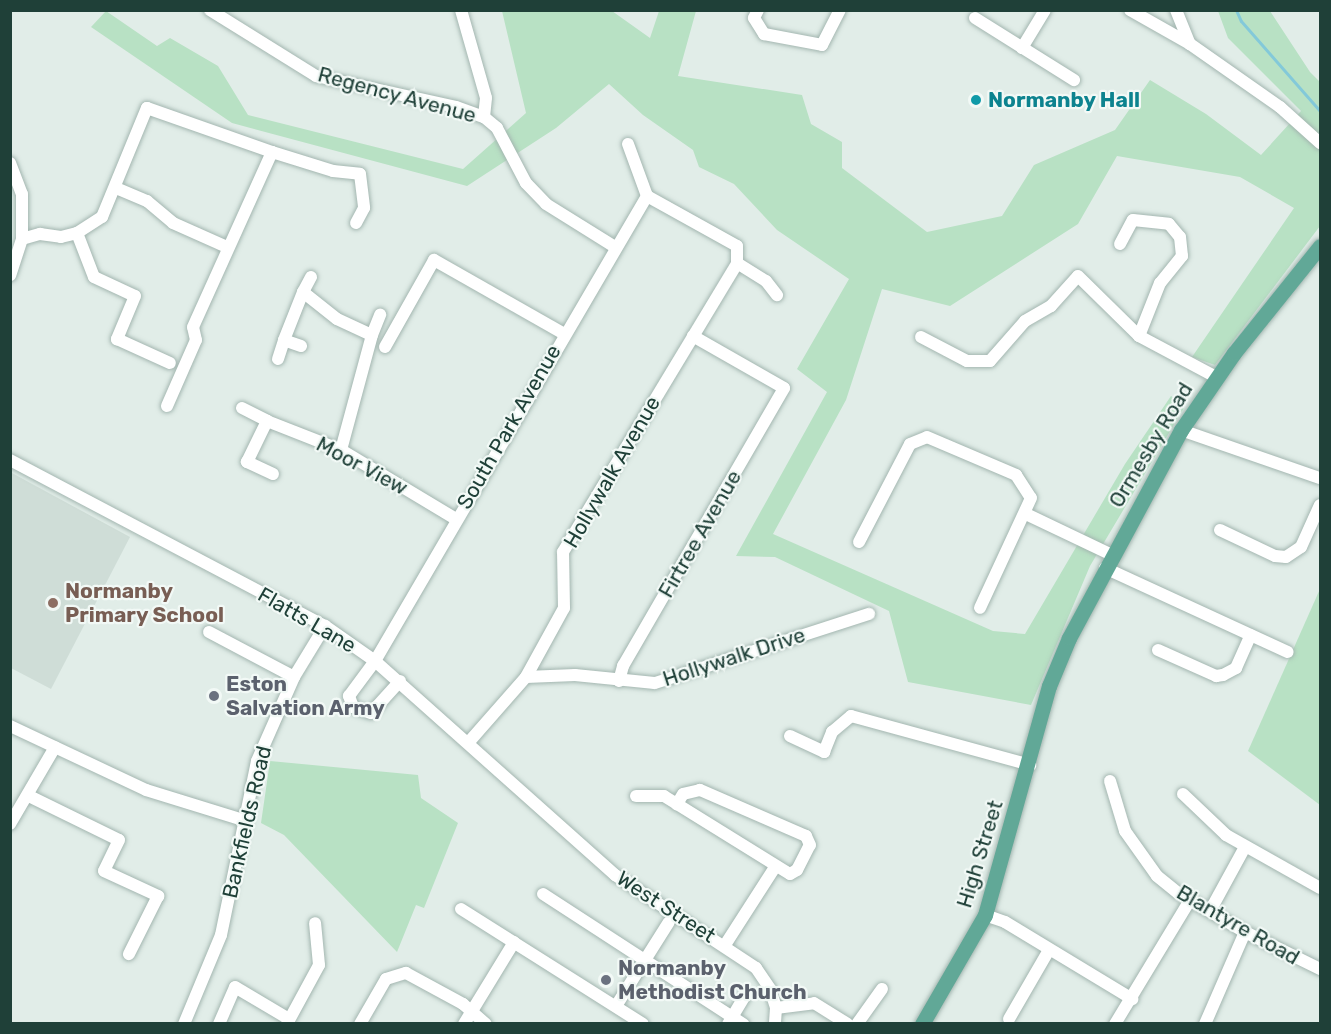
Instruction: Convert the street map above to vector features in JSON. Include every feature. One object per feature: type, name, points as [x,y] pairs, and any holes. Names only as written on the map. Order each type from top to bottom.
[{"type":"main road","name":"Ormesby Road","points":[[1049,686],[1069,638],[1108,562],[1181,430],[1216,376],[1320,246]]},
{"type":"main road","name":"High Street","points":[[922,1023],[985,915],[1030,765],[1049,686]]},
{"type":"street","name":"Regency Avenue","points":[[210,10],[316,76],[456,107],[484,117],[497,128],[526,183],[546,204],[615,247]]},
{"type":"street","points":[[461,10],[486,98],[484,117]]},
{"type":"street","points":[[758,10],[754,18],[764,34],[822,45],[837,11]]},
{"type":"street","points":[[1022,48],[1045,10]]},
{"type":"street","points":[[1130,10],[1190,44],[1280,107],[1320,143]]},
{"type":"street","points":[[1176,10],[1190,44]]},
{"type":"street","points":[[975,18],[1074,80]]},
{"type":"street","points":[[22,239],[40,234],[61,237],[77,233],[102,217],[116,188],[147,108],[333,171],[360,174],[364,208],[356,223]]},
{"type":"street","points":[[628,144],[647,196],[736,246],[737,263],[766,281],[777,295]]},
{"type":"street","points":[[167,406],[196,340],[193,327],[227,247],[272,152]]},
{"type":"street","points":[[10,164],[22,194],[22,239],[10,275]]},
{"type":"street","points":[[116,188],[147,201],[173,223],[227,247]]},
{"type":"street","name":"South Park Avenue","points":[[400,681],[371,713],[353,707],[349,696],[375,661],[564,334],[647,196]]},
{"type":"street","points":[[1120,244],[1133,220],[1169,224],[1180,237],[1182,256],[1160,283],[1139,336]]},
{"type":"street","points":[[77,233],[94,277],[135,296],[117,339],[170,363]]},
{"type":"street","points":[[385,347],[434,260],[564,334]]},
{"type":"street","name":"Hollywalk Avenue","points":[[468,743],[526,676],[564,608],[563,552],[737,263]]},
{"type":"street","points":[[921,337],[967,361],[990,360],[1025,321],[1051,306],[1078,276],[1139,336],[1216,376]]},
{"type":"street","points":[[278,359],[303,292],[311,277]]},
{"type":"street","points":[[303,292],[338,319],[372,335]]},
{"type":"street","points":[[341,450],[372,335],[380,315]]},
{"type":"street","name":"Firtree Avenue","points":[[619,681],[622,666],[784,388],[693,336]]},
{"type":"street","points":[[284,340],[301,346]]},
{"type":"street","name":"Moor View","points":[[242,408],[267,421],[341,450],[456,519]]},
{"type":"street","points":[[267,421],[247,462],[273,474]]},
{"type":"street","points":[[1181,430],[1316,476],[1320,464]]},
{"type":"street","points":[[859,542],[910,444],[927,437],[1016,475],[1031,498],[1026,514],[980,608]]},
{"type":"street","name":"Flatts Lane","points":[[10,460],[325,626],[400,681],[594,857]]},
{"type":"street","points":[[1220,530],[1275,556],[1286,557],[1301,547],[1320,505]]},
{"type":"street","points":[[1026,514],[1108,562],[1288,652]]},
{"type":"street","name":"Hollywalk Drive","points":[[526,676],[574,675],[655,683],[869,615]]},
{"type":"street","name":"Bankfields Road","points":[[184,1023],[221,935],[257,761],[294,677],[325,626]]},
{"type":"street","points":[[209,632],[294,677]]},
{"type":"street","points":[[1158,650],[1216,676],[1223,675],[1236,668],[1251,635]]},
{"type":"street","points":[[790,736],[824,752],[832,732],[851,716],[1030,765]]},
{"type":"street","points":[[10,726],[146,790],[246,821]]},
{"type":"street","points":[[10,824],[20,799],[55,747]]},
{"type":"street","name":"Blantyre Road","points":[[1110,781],[1117,812],[1142,858],[1157,876],[1190,900],[1245,932],[1320,969]]},
{"type":"street","points":[[636,796],[664,796],[775,867],[790,874],[797,870],[810,845],[806,836],[700,790],[683,794],[677,804]]},
{"type":"street","points":[[1183,794],[1226,836],[1320,888]]},
{"type":"street","points":[[20,799],[119,840],[104,871],[158,896],[129,954]]},
{"type":"street","points":[[1210,911],[1245,847]]},
{"type":"street","name":"West Street","points":[[594,857],[615,875],[725,945],[756,968],[776,1008]]},
{"type":"street","points":[[725,945],[775,867]]},
{"type":"street","points":[[543,894],[646,958],[735,1021],[745,996]]},
{"type":"street","points":[[1115,1023],[1132,999],[1190,900]]},
{"type":"street","points":[[461,909],[643,1023]]},
{"type":"street","points":[[985,915],[1132,999]]},
{"type":"street","points":[[616,1006],[669,922]]},
{"type":"street","points":[[219,1023],[235,987],[288,1021],[319,964],[315,923]]},
{"type":"street","points":[[1205,1023],[1245,932]]},
{"type":"street","points":[[464,1023],[514,942]]},
{"type":"street","points":[[1009,1019],[1049,950]]},
{"type":"street","points":[[360,1023],[386,979],[406,973],[486,1023]]},
{"type":"street","points":[[857,1023],[882,989]]},
{"type":"street","points":[[775,1023],[776,1008],[814,1003],[847,1023]]},
{"type":"shaded area","name":"Normanby Primary School","points":[[10,472],[130,537],[51,689],[11,668]]},
{"type":"green space","points":[[106,11],[157,46],[170,38],[218,66],[248,115],[463,169],[526,113],[502,11],[612,11],[650,38],[659,11],[696,11],[678,76],[802,95],[811,124],[842,142],[842,168],[927,232],[1002,216],[1034,165],[1115,130],[1150,80],[1206,114],[1261,155],[1301,111],[1228,38],[1218,11],[1270,11],[1310,72],[1320,82],[1320,226],[1215,365],[1192,357],[1294,208],[1240,177],[1117,156],[1078,224],[950,306],[882,289],[846,400],[773,534],[993,631],[1025,634],[1125,464],[1171,396],[1185,406],[1090,566],[1031,705],[908,682],[889,611],[775,557],[736,556],[827,392],[797,369],[849,279],[777,230],[734,184],[699,167],[693,150],[643,115],[609,84],[556,128],[467,186],[232,123],[91,27]]},
{"type":"green space","points":[[1320,589],[1320,805],[1248,751]]},
{"type":"green space","points":[[270,761],[418,775],[421,798],[458,823],[424,908],[416,905],[397,952],[284,835],[261,823]]},
{"type":"waterway","points":[[1236,10],[1241,21],[1320,111]]},
{"type":"place","name":"Normanby Hall","points":[[976,100]]},
{"type":"place","name":"Normanby Primary School","points":[[53,603]]},
{"type":"place","name":"Eston Salvation Army","points":[[214,696]]},
{"type":"place","name":"Normanby Methodist Church","points":[[606,980]]}]
